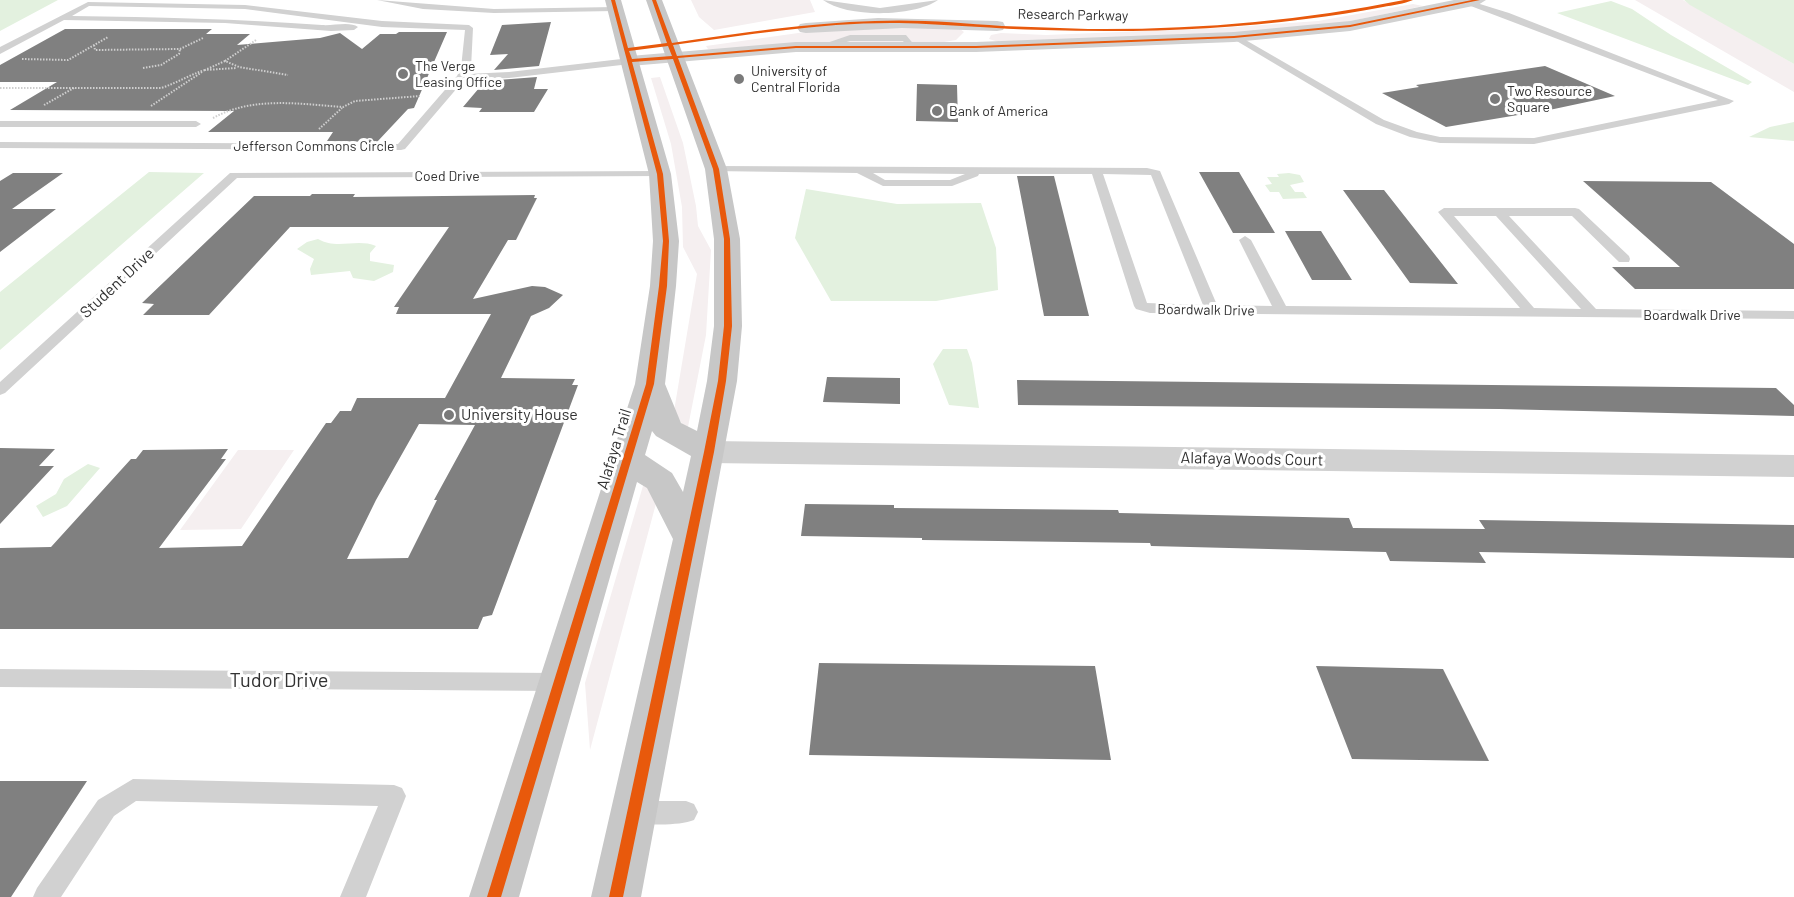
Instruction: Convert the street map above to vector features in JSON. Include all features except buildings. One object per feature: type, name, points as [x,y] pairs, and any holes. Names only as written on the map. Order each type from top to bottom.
[{"type":"main road","points":[[616,897],[709,452],[722,381],[729,315],[727,239],[716,169],[654,0]]},
{"type":"main road","name":"Alafaya Trail","points":[[494,897],[557,682],[650,384],[663,286],[666,241],[660,174],[625,54],[614,4]]},
{"type":"main road","points":[[650,384],[667,429],[709,452]]},
{"type":"main road","points":[[627,458],[660,481],[691,539]]},
{"type":"street","name":"Research Parkway","points":[[674,51],[843,24],[921,22],[1046,29],[1198,27],[1282,20],[1368,9],[1411,0]]},
{"type":"street","name":"Research Parkway","points":[[625,54],[822,46],[975,47],[1234,37],[1350,26],[1468,1]]},
{"type":"street","points":[[975,47],[987,8]]},
{"type":"street","name":"Alafaya Woods Court","points":[[709,452],[1794,466]]},
{"type":"lane","points":[[381,0],[423,7],[494,11],[614,4]]},
{"type":"lane","points":[[463,0],[579,6],[614,4]]},
{"type":"lane","points":[[828,0],[836,0]]},
{"type":"lane","points":[[828,0],[869,10],[908,8],[934,0]]},
{"type":"lane","points":[[862,0],[878,4],[884,10]]},
{"type":"lane","points":[[1234,37],[1380,122],[1413,135],[1440,140],[1534,141],[1729,101],[1468,1]]},
{"type":"lane","points":[[0,51],[88,4],[208,5],[316,14],[405,25],[469,28],[464,72]]},
{"type":"lane","points":[[62,18],[225,20],[331,28],[405,25]]},
{"type":"lane","points":[[464,72],[510,75],[625,54]]},
{"type":"lane","points":[[464,72],[555,59]]},
{"type":"lane","name":"Jefferson Commons Circle","points":[[0,145],[400,147],[464,72]]},
{"type":"lane","points":[[0,124],[196,124]]},
{"type":"lane","points":[[78,145],[107,124]]},
{"type":"lane","points":[[716,169],[1147,171],[1156,173],[1212,310]]},
{"type":"lane","points":[[857,170],[883,183],[952,183],[981,171]]},
{"type":"lane","points":[[921,183],[922,170]]},
{"type":"lane","name":"Boardwalk Drive","points":[[1097,172],[1141,306],[1150,309],[1794,315]]},
{"type":"lane","name":"Coed Drive","points":[[234,175],[660,174]]},
{"type":"lane","name":"Student Drive","points":[[0,390],[234,175]]},
{"type":"lane","points":[[1531,313],[1444,212],[1575,212],[1624,258]]},
{"type":"lane","points":[[1499,212],[1593,314]]},
{"type":"lane","points":[[1245,240],[1282,311]]},
{"type":"lane","name":"Tudor Drive","points":[[0,678],[557,682]]},
{"type":"lane","points":[[46,897],[106,808],[133,790],[394,796],[353,897]]},
{"type":"lane","points":[[634,812],[686,812]]},
{"type":"path","points":[[94,45],[95,50],[180,49],[204,38]]},
{"type":"path","points":[[0,88],[162,88],[174,84],[185,76],[225,61],[258,38]]},
{"type":"path","points":[[143,68],[160,65],[179,54],[180,49]]},
{"type":"path","points":[[225,61],[237,68]]},
{"type":"path","points":[[146,109],[205,70],[267,69],[288,75]]},
{"type":"path","points":[[42,105],[75,88]]},
{"type":"path","points":[[313,134],[343,107],[355,101],[421,96]]},
{"type":"path","points":[[210,120],[220,112],[250,104],[343,107]]},
{"type":"shaded area","points":[[0,0],[58,0],[0,31]]},
{"type":"shaded area","points":[[691,0],[810,0],[815,12],[714,30],[699,17]]},
{"type":"shaded area","points":[[1635,0],[1683,0],[1794,64],[1794,92]]},
{"type":"shaded area","points":[[1684,0],[1794,0],[1794,64],[1690,5]]},
{"type":"shaded area","points":[[1611,1],[1632,9],[1671,35],[1752,82],[1748,85],[1557,13]]},
{"type":"shaded area","points":[[1413,4],[1423,6],[1336,24],[1240,32],[1002,43],[989,39],[991,35],[1001,33],[1046,35],[1221,28],[1318,21]]},
{"type":"shaded area","points":[[848,26],[960,29],[964,32],[956,40],[938,43],[716,50],[708,49],[706,46]]},
{"type":"shaded area","points":[[660,77],[683,143],[698,226],[711,250],[706,335],[687,432],[674,411],[697,274],[683,247],[682,207],[671,144],[651,78]]},
{"type":"shaded area","points":[[1794,122],[1794,141],[1749,137],[1770,127]]},
{"type":"shaded area","points":[[149,172],[204,173],[0,350],[0,292]]},
{"type":"shaded area","points":[[1277,174],[1300,175],[1304,182],[1290,185],[1295,192],[1303,192],[1307,198],[1283,199],[1279,192],[1270,192],[1265,185],[1272,184],[1267,177],[1279,177]]},
{"type":"shaded area","points":[[806,189],[897,204],[981,203],[996,248],[998,290],[936,301],[831,301],[795,238]]},
{"type":"shaded area","points":[[318,239],[332,244],[362,243],[376,246],[370,253],[370,261],[394,265],[393,272],[374,281],[353,278],[350,271],[311,275],[310,269],[314,259],[297,249],[307,242]]},
{"type":"shaded area","points":[[943,349],[967,349],[972,363],[979,408],[949,405],[933,364]]},
{"type":"shaded area","points":[[238,450],[294,450],[241,529],[180,530]]},
{"type":"shaded area","points":[[88,464],[100,468],[67,506],[43,517],[36,506],[56,494],[64,479]]},
{"type":"shaded area","points":[[645,479],[658,496],[590,750],[585,683]]},
{"type":"cycle path","points":[[494,897],[650,384],[663,286],[666,241],[660,174],[613,0]]},
{"type":"cycle path","points":[[616,897],[709,452],[722,381],[728,326],[727,239],[716,169],[654,0]]},
{"type":"cycle path","points":[[627,50],[782,30],[875,22],[1092,30],[1230,26],[1321,16],[1411,0]]},
{"type":"cycle path","points":[[630,61],[796,47],[976,47],[1234,37],[1350,26],[1478,0]]},
{"type":"place","name":"The Verge Leasing Office","points":[[403,74]]},
{"type":"place","name":"University of Central Florida","points":[[739,79]]},
{"type":"place","name":"Two Resource Square","points":[[1495,99]]},
{"type":"place","name":"Bank of America","points":[[937,111]]},
{"type":"place","name":"University House","points":[[449,415]]}]
